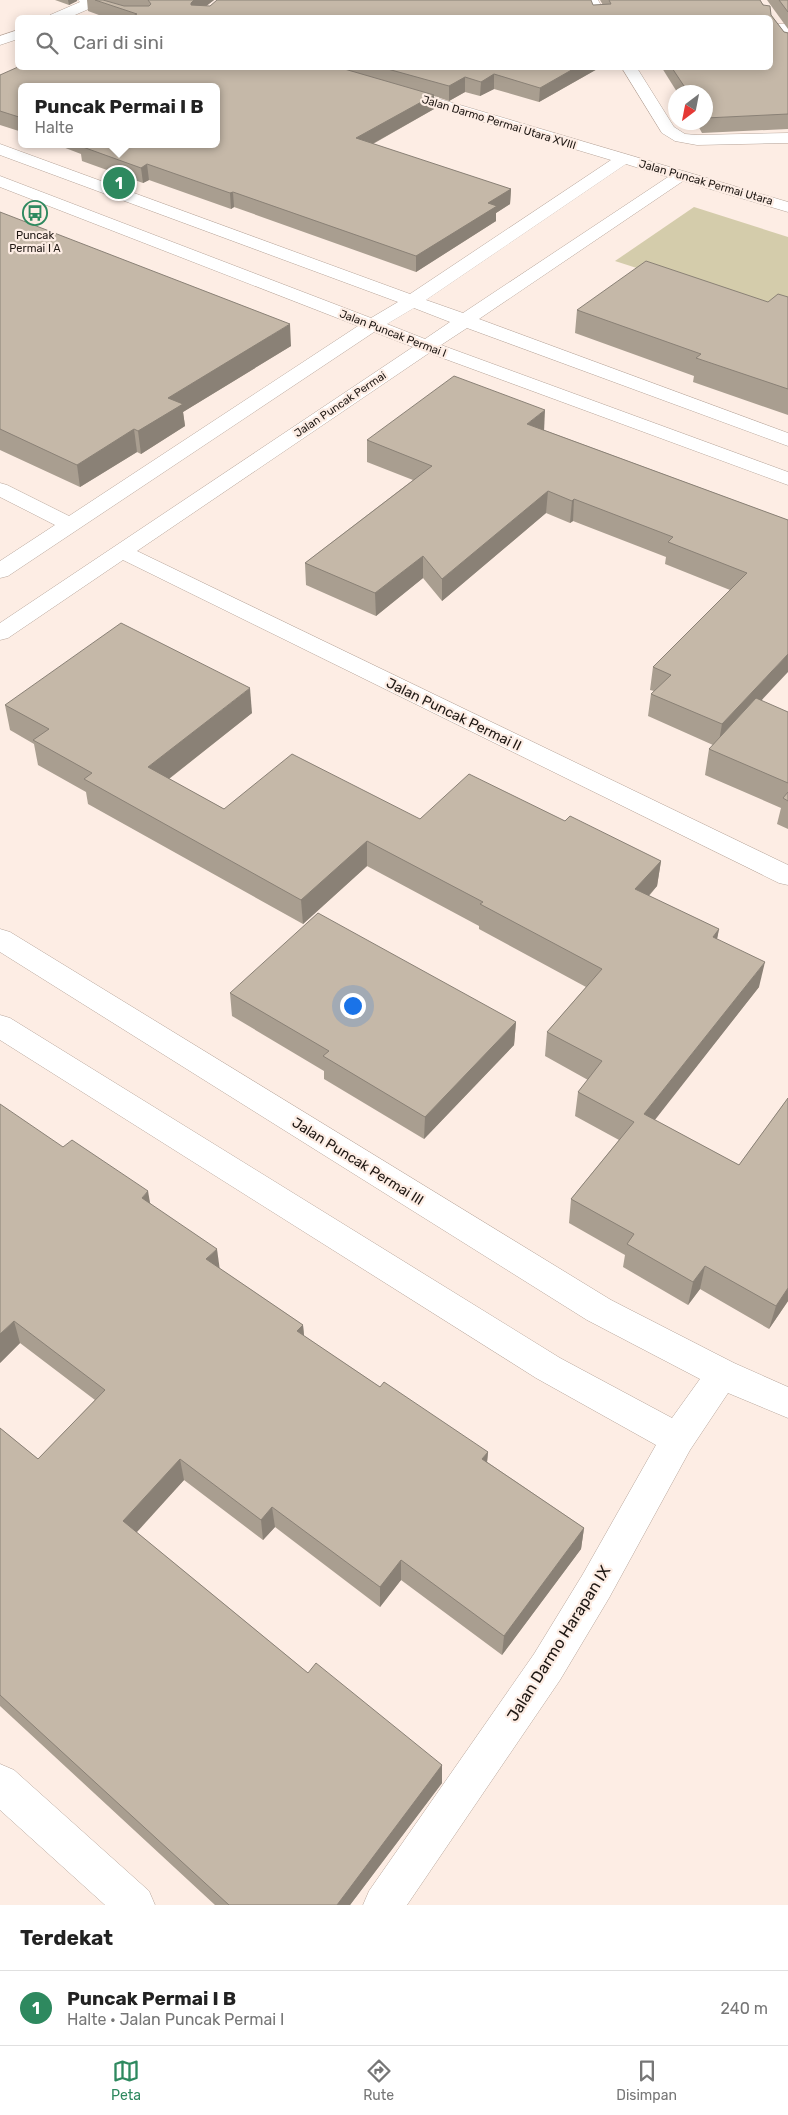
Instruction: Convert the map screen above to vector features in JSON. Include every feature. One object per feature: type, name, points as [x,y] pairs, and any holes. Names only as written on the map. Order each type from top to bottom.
[{"type":"street","points":[[591,0],[599,15]]},
{"type":"street","points":[[61,15],[88,2],[133,15]]},
{"type":"street","points":[[779,25],[788,42]]},
{"type":"street","points":[[0,41],[15,35]]},
{"type":"street","points":[[631,70],[668,130],[681,138],[697,140],[788,138]]},
{"type":"street","name":"Jalan Darmo Permai Utara XVIII","points":[[381,87],[625,158]]},
{"type":"street","points":[[0,149],[788,440]]},
{"type":"street","points":[[0,571],[372,325],[411,302],[625,158]]},
{"type":"street","name":"Jalan Puncak Permai Utara","points":[[625,158],[788,206]]},
{"type":"street","name":"Jalan Puncak Permai","points":[[0,633],[682,175]]},
{"type":"street","name":"Jalan Puncak Permai I","points":[[0,181],[426,346],[788,480]]},
{"type":"street","points":[[0,489],[71,525]]},
{"type":"street","name":"Jalan Puncak Permai II","points":[[121,551],[788,876]]},
{"type":"street","name":"Jalan Puncak Permai III","points":[[0,939],[598,1310],[722,1374],[788,1403]]},
{"type":"street","points":[[0,1026],[548,1368],[678,1440]]},
{"type":"street","name":"Jalan Darmo Harapan IX","points":[[383,1905],[546,1667],[596,1586],[678,1440],[722,1374]]},
{"type":"street","points":[[0,1784],[135,1905]]},
{"type":"shaded area","points":[[694,207],[788,237],[788,317],[615,261]]},
{"type":"building","points":[[95,0],[103,0],[124,6],[149,6],[151,4],[148,0],[194,0],[191,5],[210,6],[217,0],[591,0],[593,5],[611,4],[609,0],[760,0],[763,5],[770,6],[771,15],[135,15],[137,14]]},
{"type":"building","points":[[779,0],[788,0],[788,12]]},
{"type":"building","points":[[773,18],[784,32],[788,33],[788,114],[713,118],[713,85],[683,85],[673,70],[773,70]]},
{"type":"building","points":[[15,68],[15,70],[348,70],[434,95],[356,138],[511,189],[488,203],[497,206],[416,256],[233,192],[230,193],[147,164],[141,168],[86,148],[220,148],[220,83],[18,83],[18,117],[0,111],[0,75]]},
{"type":"building","points":[[391,70],[572,70],[540,88],[494,74],[481,82],[465,77],[449,86]]},
{"type":"building","points":[[0,212],[290,324],[168,398],[183,404],[138,431],[134,429],[77,465],[0,429]]},
{"type":"building","points":[[646,261],[768,302],[778,294],[788,297],[788,389],[696,358],[701,354],[577,310]]},
{"type":"building","points":[[454,376],[545,410],[527,424],[788,520],[788,654],[722,724],[651,694],[671,675],[653,667],[747,573],[668,542],[673,537],[548,491],[442,579],[423,556],[375,593],[305,563],[432,466],[367,440]]},
{"type":"building","points":[[121,623],[250,688],[148,767],[224,809],[292,754],[420,819],[469,774],[565,821],[570,816],[661,861],[635,889],[719,929],[713,937],[765,962],[644,1114],[739,1165],[788,1098],[788,1288],[776,1306],[705,1266],[693,1282],[627,1244],[634,1234],[571,1199],[634,1122],[578,1092],[602,1061],[547,1032],[602,969],[480,904],[483,902],[367,841],[301,900],[84,779],[92,773],[33,740],[49,729],[5,705]]},
{"type":"building","points":[[756,698],[788,712],[788,783],[709,749]]},
{"type":"building","points":[[788,792],[788,801],[783,798]]},
{"type":"building","points":[[318,913],[516,1022],[425,1117],[323,1056],[329,1051],[230,993]]},
{"type":"building","points":[[0,1104],[63,1147],[72,1140],[148,1191],[142,1198],[217,1249],[206,1259],[303,1325],[297,1331],[380,1387],[384,1382],[488,1452],[482,1459],[584,1528],[504,1636],[401,1560],[380,1587],[272,1507],[261,1520],[180,1459],[123,1521],[308,1673],[316,1663],[442,1765],[337,1905],[229,1905],[0,1695],[0,1428],[38,1459],[105,1390],[14,1321],[0,1334]]},
{"type":"place","name":"Puncak Permai I B","points":[[119,183]]},
{"type":"place","name":"Puncak Permai I A","points":[[35,213]]}]
